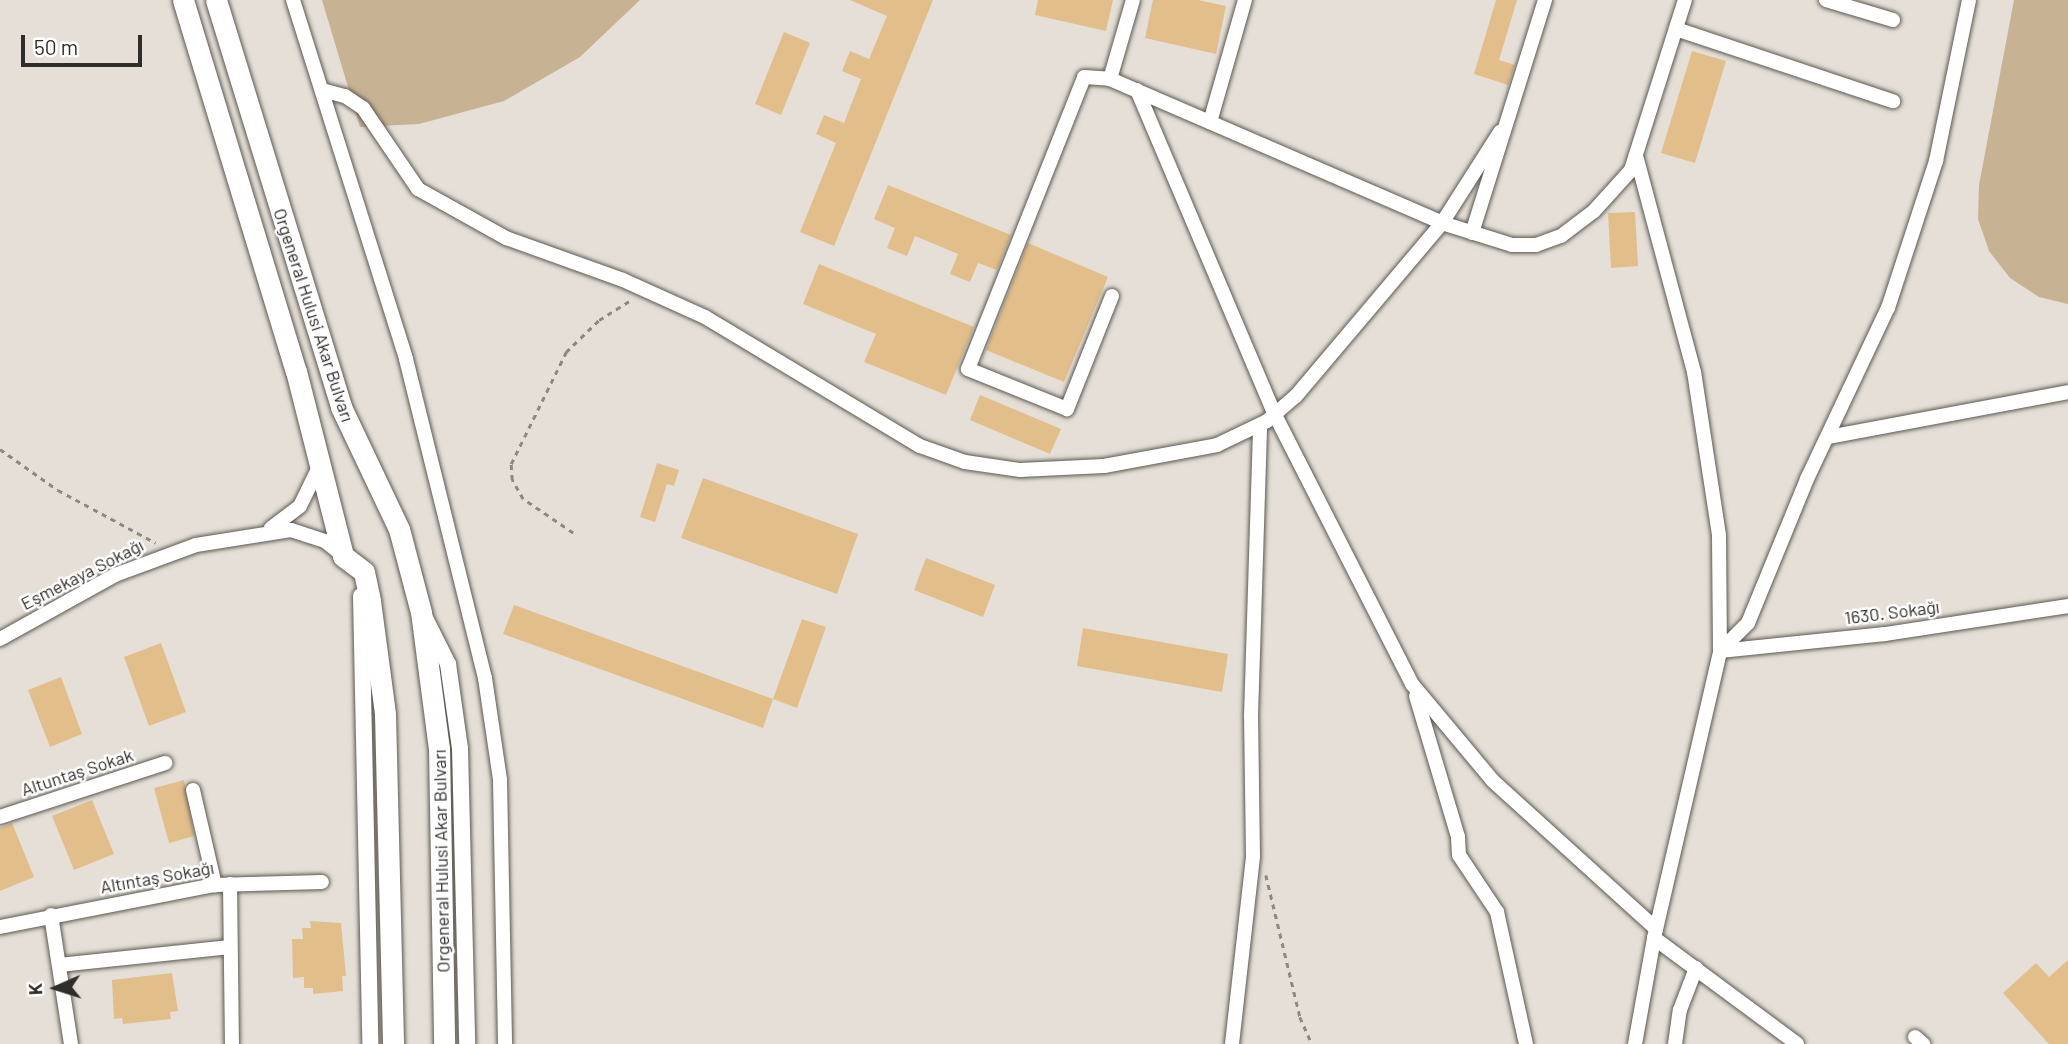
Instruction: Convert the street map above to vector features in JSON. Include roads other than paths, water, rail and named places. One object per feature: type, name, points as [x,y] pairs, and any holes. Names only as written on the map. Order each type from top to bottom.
[{"type":"main road","name":"Orgeneral Hulusi Akar Bulvarı","points":[[183,0],[320,459],[343,556]]},
{"type":"main road","name":"Orgeneral Hulusi Akar Bulvarı","points":[[216,0],[341,407],[399,529],[421,612],[435,701],[443,816],[444,1044]]},
{"type":"main road","points":[[343,556],[364,572],[385,714],[393,1044]]},
{"type":"street","points":[[293,0],[428,438],[491,708],[500,780],[505,1044]]},
{"type":"street","points":[[1110,79],[1133,0]]},
{"type":"street","points":[[1210,122],[1245,0]]},
{"type":"street","points":[[1472,233],[1500,132],[1545,0]]},
{"type":"street","points":[[1112,296],[1067,409],[968,369],[1084,77],[1110,79],[1443,223],[1524,246],[1561,236],[1606,202],[1637,159],[1685,0]]},
{"type":"street","points":[[1826,0],[1893,19]]},
{"type":"street","points":[[1720,651],[1748,623],[1828,437],[1888,308],[1922,212],[1948,110],[1969,0]]},
{"type":"street","points":[[1676,29],[1893,101]]},
{"type":"street","points":[[322,90],[345,96],[363,108],[418,189],[506,238],[646,290],[745,338],[900,436],[965,462],[1030,470],[1104,466],[1216,445],[1260,425],[1275,415],[1443,223],[1500,132]]},
{"type":"street","points":[[1137,90],[1275,415],[1412,684],[1458,837],[1459,855],[1497,912],[1526,1044]]},
{"type":"street","points":[[1635,1044],[1655,933],[1720,651],[1719,535],[1694,372],[1637,159]]},
{"type":"street","points":[[1828,437],[2068,392]]},
{"type":"street","points":[[1232,1044],[1253,856],[1251,716],[1260,425]]},
{"type":"street","points":[[267,531],[293,514],[307,498],[320,459]]},
{"type":"street","points":[[267,531],[304,532],[343,556]]},
{"type":"street","name":"Eşmekaya Sokağı","points":[[0,639],[93,586],[175,552],[267,531]]},
{"type":"street","points":[[364,572],[370,1044]]},
{"type":"street","name":"1630. Sokağı","points":[[1720,651],[1885,634],[2068,606]]},
{"type":"street","points":[[421,612],[440,641],[448,664],[460,748],[467,1044]]},
{"type":"street","points":[[1412,684],[1493,781],[1655,933],[1696,968],[1797,1044]]},
{"type":"street","name":"Altuntaş Sokak","points":[[0,817],[165,763]]},
{"type":"street","points":[[193,790],[223,884],[230,947],[232,1044]]},
{"type":"street","name":"Altıntaş Sokağı","points":[[0,927],[51,915],[223,884],[322,882]]},
{"type":"street","points":[[51,915],[71,1044]]},
{"type":"street","points":[[59,965],[230,947]]},
{"type":"street","points":[[1675,1044],[1679,1010],[1696,968]]}]
